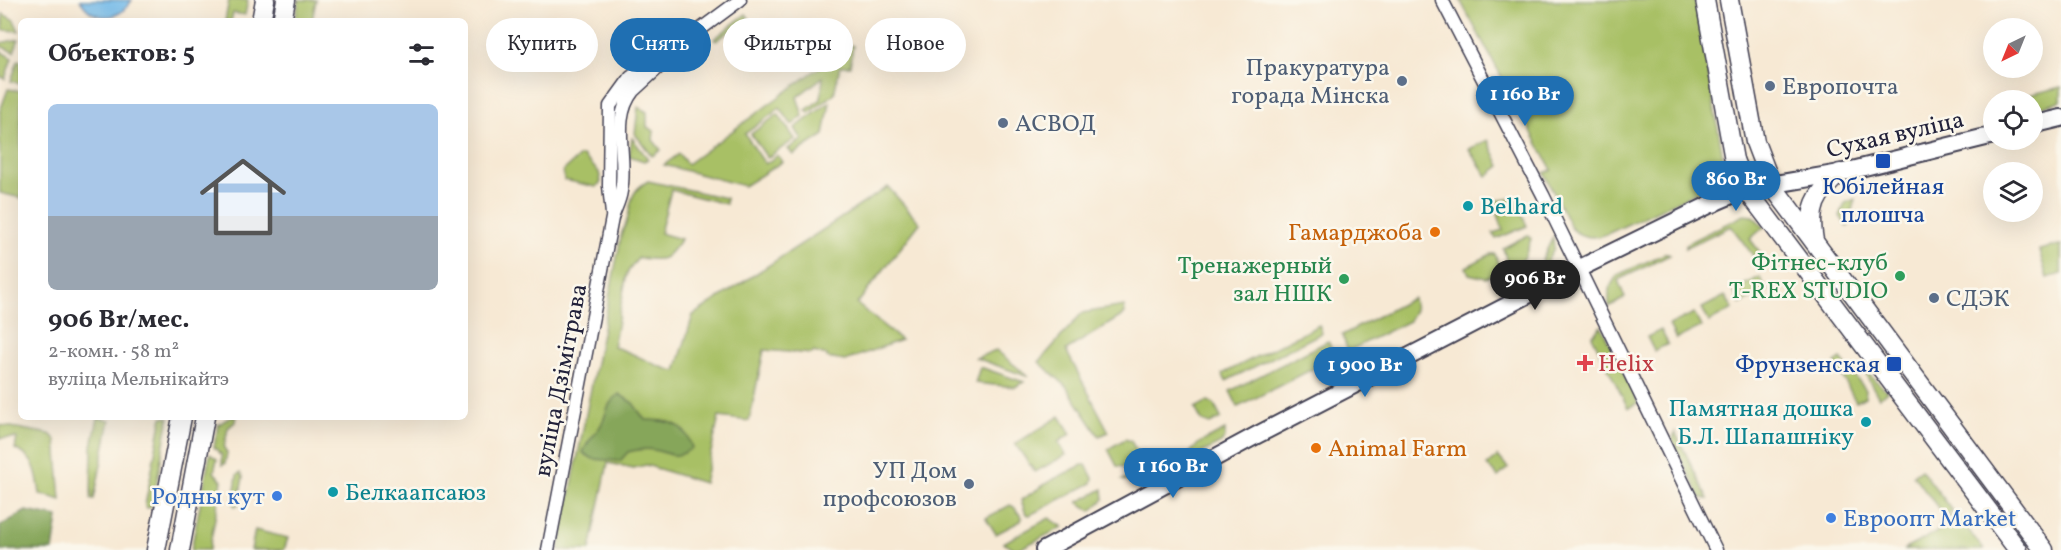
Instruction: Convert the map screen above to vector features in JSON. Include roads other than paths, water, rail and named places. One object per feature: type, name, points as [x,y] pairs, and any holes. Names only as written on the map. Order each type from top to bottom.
[{"type":"main road","points":[[262,18],[265,0]]},
{"type":"main road","points":[[283,18],[286,0]]},
{"type":"main road","points":[[1705,0],[1734,160],[1746,189],[2018,550]]},
{"type":"main road","points":[[1729,0],[1755,142],[1771,184],[1815,246],[2044,550]]},
{"type":"main road","points":[[2043,122],[2061,118]]},
{"type":"main road","name":"Сухая вуліца","points":[[1044,550],[1240,444],[1578,269],[1713,203],[1746,189],[1840,173],[1983,138]]},
{"type":"main road","points":[[1713,203],[1730,182],[1734,160]]},
{"type":"main road","points":[[1815,246],[1810,220],[1812,207],[1823,190],[1840,173]]},
{"type":"main road","points":[[156,550],[181,420]]},
{"type":"main road","points":[[180,550],[205,420]]},
{"type":"street","name":"вуліца Дзімітрава","points":[[548,550],[612,218],[609,186],[610,106],[631,77],[740,0]]},
{"type":"street","points":[[1442,0],[1503,116],[1716,550]]},
{"type":"water","points":[[80,0],[132,0],[120,12],[106,16],[92,12]]},
{"type":"place","name":"Пракуратура горада Мінска","points":[[1402,81]]},
{"type":"place","name":"Европочта","points":[[1770,86]]},
{"type":"place","name":"АСВОД","points":[[1003,123]]},
{"type":"place","name":"Юбілейная плошча","points":[[1883,161]]},
{"type":"place","name":"Belhard","points":[[1468,206]]},
{"type":"place","name":"Гамарджоба","points":[[1435,232]]},
{"type":"place","name":"Фітнес-клуб T-REX STUDIO","points":[[1900,276]]},
{"type":"place","name":"Тренажерный зал НШК","points":[[1344,279]]},
{"type":"place","name":"СДЭК","points":[[1934,298]]},
{"type":"place","name":"Helix","points":[[1585,363]]},
{"type":"place","name":"Фрунзенская","points":[[1894,364]]},
{"type":"place","name":"Памятная дошка Б.Л. Шапашніку","points":[[1866,422]]},
{"type":"place","name":"Animal Farm","points":[[1316,448]]},
{"type":"place","name":"УП Дом профсоюзов","points":[[969,484]]},
{"type":"place","name":"Белкаапсаюз","points":[[333,492]]},
{"type":"place","name":"Родны кут","points":[[277,496]]},
{"type":"place","name":"Евроопт Market","points":[[1831,518]]}]
